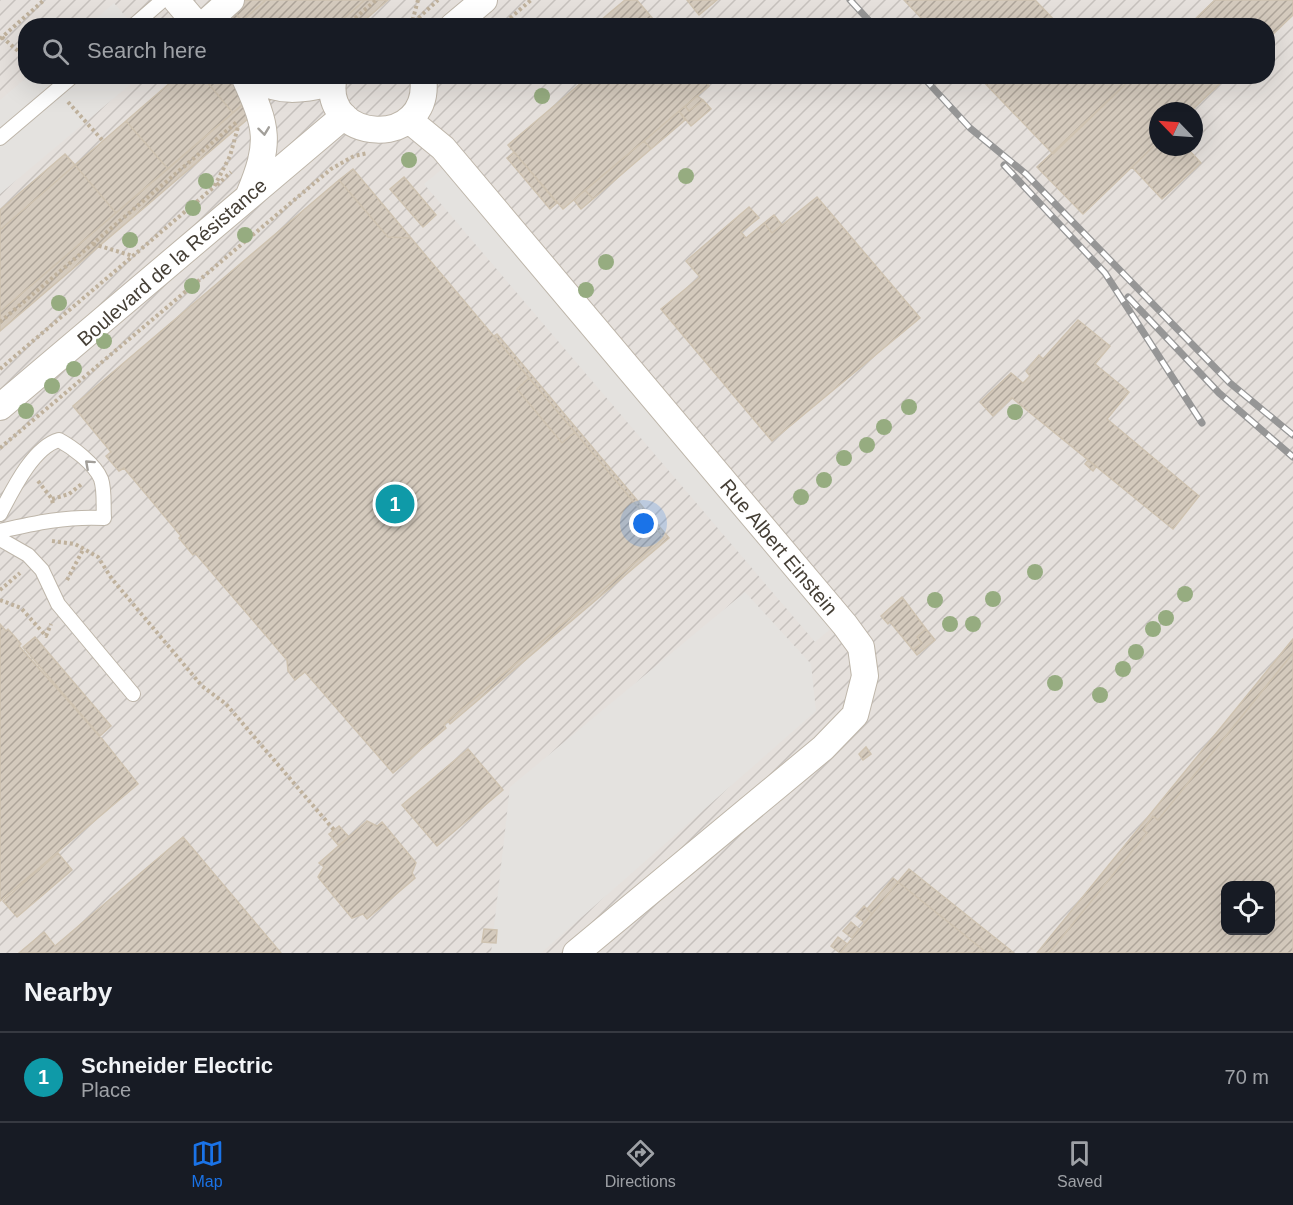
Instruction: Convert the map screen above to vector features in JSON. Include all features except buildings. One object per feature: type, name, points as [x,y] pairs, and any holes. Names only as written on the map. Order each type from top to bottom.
[{"type":"street","points":[[176,0],[193,18]]},
{"type":"street","points":[[210,18],[231,0]]},
{"type":"street","points":[[463,18],[484,0]]},
{"type":"street","points":[[247,84],[264,126],[265,142],[261,165],[247,199]]},
{"type":"street","points":[[265,84],[296,91],[320,84]]},
{"type":"street","points":[[333,84],[333,95],[344,116],[355,125],[369,130],[383,131],[409,120],[418,108],[423,94],[423,84]]},
{"type":"street","name":"Boulevard de la Résistance","points":[[0,407],[344,116]]},
{"type":"street","name":"Rue Albert Einstein","points":[[409,120],[443,148],[846,625],[861,647],[865,676],[855,715],[823,748],[576,953]]},
{"type":"lane","points":[[142,18],[163,0]]},
{"type":"lane","points":[[0,138],[63,84]]},
{"type":"lane","points":[[0,513],[37,453],[51,442],[59,440],[97,471],[101,481],[104,518],[76,516],[0,531]]},
{"type":"lane","points":[[0,539],[28,555],[42,570],[58,604],[133,694]]},
{"type":"path","points":[[24,18],[44,0]]},
{"type":"path","points":[[355,18],[376,0]]},
{"type":"path","points":[[414,18],[418,0]]},
{"type":"path","points":[[419,18],[438,0]]},
{"type":"path","points":[[510,18],[531,0]]},
{"type":"path","points":[[18,23],[1,38],[18,51]]},
{"type":"path","points":[[57,89],[103,141]]},
{"type":"path","points":[[0,322],[241,118],[230,156],[214,187],[0,369]]},
{"type":"path","points":[[0,448],[331,169],[354,156],[371,153]]},
{"type":"path","points":[[92,244],[133,256]]},
{"type":"path","points":[[52,542],[66,542],[84,548],[98,557],[112,579],[202,686],[226,704],[334,830]]},
{"type":"path","points":[[67,580],[84,548]]},
{"type":"path","points":[[0,600],[21,608],[46,636]]},
{"type":"shaded area","points":[[0,0],[1293,0],[1293,953],[0,953]]},
{"type":"shaded area","points":[[114,3],[127,18],[97,18]]},
{"type":"shaded area","points":[[19,84],[131,84],[0,194],[0,100]]},
{"type":"shaded area","points":[[446,166],[834,626],[815,642],[424,184]]},
{"type":"shaded area","points":[[745,592],[811,664],[816,711],[541,953],[491,953],[510,787]]},
{"type":"railway","points":[[850,0],[867,18]]},
{"type":"railway","points":[[929,84],[970,128],[1026,174],[1230,383],[1293,435]]},
{"type":"railway","points":[[1004,165],[1105,273],[1202,423]]},
{"type":"railway","points":[[1128,297],[1219,393],[1293,457]]},
{"type":"place","name":"Schneider Electric","points":[[395,504]]}]
